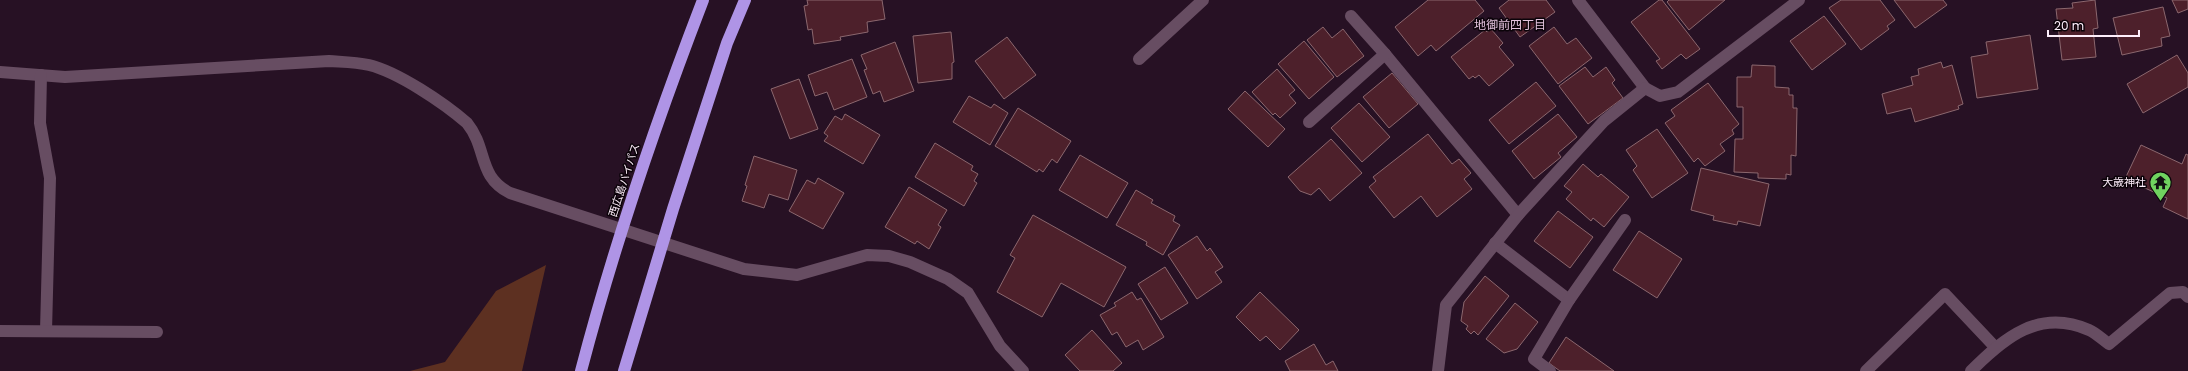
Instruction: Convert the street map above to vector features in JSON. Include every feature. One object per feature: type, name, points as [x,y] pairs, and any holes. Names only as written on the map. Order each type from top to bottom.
[{"type":"highway","name":"西広島バイパス","points":[[581,371],[622,229],[673,78],[703,0]]},
{"type":"highway","points":[[624,371],[663,242],[727,43],[745,0]]},
{"type":"street","points":[[1140,59],[1203,0]]},
{"type":"street","points":[[1578,0],[1645,88],[1660,96],[1678,92],[1799,0]]},
{"type":"street","points":[[1351,16],[1385,54],[1518,215]]},
{"type":"street","points":[[1309,122],[1385,54]]},
{"type":"street","points":[[0,72],[66,77],[328,61],[370,65],[389,72],[407,82],[467,123],[474,132],[491,179],[499,188],[510,193],[663,242],[735,267],[790,275],[803,274],[867,255],[889,256],[910,262],[948,278],[968,293],[1000,346],[1023,371]]},
{"type":"street","points":[[41,75],[40,123],[50,178],[46,332]]},
{"type":"street","points":[[1438,371],[1446,305],[1518,215],[1604,121],[1645,88]]},
{"type":"street","points":[[1550,371],[1534,359],[1570,300],[1624,220]]},
{"type":"street","points":[[1495,243],[1570,300]]},
{"type":"street","points":[[1971,371],[1995,347],[2041,323],[2067,323],[2090,330],[2109,344],[2170,293],[2183,292],[2188,297]]},
{"type":"street","points":[[1866,371],[1945,294],[1995,347]]},
{"type":"street","points":[[0,331],[157,332]]},
{"type":"shaded area","points":[[546,265],[522,371],[410,371],[445,362],[496,291]]},
{"type":"building","points":[[807,0],[882,0],[885,19],[867,22],[868,32],[840,37],[841,40],[814,44],[812,29],[808,30],[804,6],[808,5]]},
{"type":"building","points":[[1428,0],[1475,0],[1484,11],[1436,51],[1431,45],[1418,56],[1395,27]]},
{"type":"building","points":[[1509,0],[1546,0],[1555,12],[1520,37],[1499,8]]},
{"type":"building","points":[[1659,0],[1662,0],[1700,49],[1686,59],[1681,54],[1662,69],[1656,61],[1660,59],[1631,22]]},
{"type":"building","points":[[1669,0],[1725,0],[1689,30],[1667,2]]},
{"type":"building","points":[[1841,0],[1880,0],[1895,20],[1887,26],[1889,29],[1861,50],[1829,8]]},
{"type":"building","points":[[1894,0],[1943,0],[1947,5],[1915,28]]},
{"type":"building","points":[[2095,0],[2098,28],[2093,29],[2096,57],[2062,60],[2056,9],[2073,8],[2072,3]]},
{"type":"building","points":[[2172,0],[2188,0],[2188,9],[2178,13]]},
{"type":"building","points":[[2163,7],[2170,36],[2161,38],[2162,46],[2122,55],[2113,18]]},
{"type":"building","points":[[1824,16],[1846,44],[1812,70],[1790,41]]},
{"type":"building","points":[[1323,27],[1332,38],[1343,29],[1364,56],[1337,77],[1307,40]]},
{"type":"building","points":[[1554,27],[1567,44],[1576,38],[1592,58],[1558,84],[1529,46]]},
{"type":"building","points":[[1491,29],[1503,43],[1499,47],[1514,65],[1489,86],[1479,75],[1475,78],[1473,76],[1469,79],[1451,57],[1485,30],[1487,32]]},
{"type":"building","points":[[951,32],[954,62],[952,63],[952,79],[918,83],[913,36]]},
{"type":"building","points":[[2030,35],[2038,89],[1977,98],[1971,57],[1988,54],[1986,42]]},
{"type":"building","points":[[1007,37],[1036,75],[1004,99],[975,61]]},
{"type":"building","points":[[1304,41],[1334,77],[1309,99],[1278,64]]},
{"type":"building","points":[[895,42],[914,91],[884,102],[880,91],[873,94],[864,70],[867,69],[861,55]]},
{"type":"building","points":[[2177,55],[2188,73],[2188,87],[2143,113],[2127,84]]},
{"type":"building","points":[[852,59],[867,97],[834,110],[827,92],[815,96],[808,75]]},
{"type":"building","points":[[1941,62],[1943,68],[1952,65],[1963,104],[1958,106],[1959,109],[1915,122],[1911,108],[1887,114],[1882,94],[1913,85],[1911,77],[1919,75],[1918,69]]},
{"type":"building","points":[[1752,65],[1775,66],[1775,87],[1789,88],[1789,95],[1793,95],[1793,108],[1797,108],[1796,156],[1791,155],[1791,175],[1786,174],[1786,179],[1758,178],[1758,173],[1734,172],[1735,139],[1743,139],[1743,107],[1737,107],[1737,77],[1751,77]]},
{"type":"building","points":[[1585,67],[1593,77],[1606,67],[1615,80],[1612,83],[1623,98],[1588,124],[1559,86]]},
{"type":"building","points":[[1277,69],[1295,90],[1289,95],[1296,103],[1280,118],[1275,113],[1273,115],[1252,92]]},
{"type":"building","points":[[1392,73],[1418,104],[1389,128],[1363,97]]},
{"type":"building","points":[[799,79],[818,129],[790,139],[771,89]]},
{"type":"building","points":[[1536,82],[1556,106],[1509,144],[1489,120]]},
{"type":"building","points":[[1708,83],[1739,124],[1732,130],[1734,134],[1720,144],[1725,151],[1705,166],[1698,158],[1694,162],[1665,123],[1675,116],[1671,110]]},
{"type":"building","points":[[1245,91],[1285,129],[1268,147],[1228,109]]},
{"type":"building","points":[[969,96],[991,108],[994,104],[1008,113],[990,145],[953,122]]},
{"type":"building","points":[[1359,103],[1390,137],[1362,162],[1331,128]]},
{"type":"building","points":[[1018,108],[1071,141],[1057,163],[1052,159],[1043,172],[1039,169],[1037,172],[995,146]]},
{"type":"building","points":[[845,114],[880,135],[863,164],[824,141],[828,136],[824,133],[835,116],[842,120]]},
{"type":"building","points":[[1558,114],[1577,137],[1558,153],[1561,157],[1534,179],[1512,151]]},
{"type":"building","points":[[1657,129],[1688,173],[1652,198],[1633,170],[1637,166],[1626,150]]},
{"type":"building","points":[[1428,134],[1452,164],[1459,159],[1471,173],[1464,179],[1472,189],[1437,217],[1421,196],[1394,218],[1369,187],[1376,181],[1373,177]]},
{"type":"building","points":[[1331,139],[1362,173],[1330,201],[1319,188],[1311,195],[1300,191],[1288,177]]},
{"type":"building","points":[[935,143],[973,166],[971,170],[978,174],[974,181],[977,183],[964,206],[915,177]]},
{"type":"building","points":[[2141,145],[2182,164],[2186,154],[2188,155],[2188,219],[2163,207],[2167,198],[2125,179]]},
{"type":"building","points":[[1080,155],[1128,183],[1107,218],[1059,190]]},
{"type":"building","points":[[754,156],[797,170],[788,200],[769,194],[764,208],[742,201],[747,186],[745,185]]},
{"type":"building","points":[[1583,164],[1598,177],[1601,174],[1629,197],[1604,227],[1593,218],[1591,221],[1566,199],[1572,192],[1564,186]]},
{"type":"building","points":[[1701,168],[1769,184],[1760,226],[1738,221],[1737,225],[1713,220],[1714,216],[1691,210]]},
{"type":"building","points":[[818,178],[844,193],[823,229],[789,211],[807,180],[815,184]]},
{"type":"building","points":[[909,187],[947,210],[938,225],[941,227],[929,249],[917,241],[915,244],[885,227]]},
{"type":"building","points":[[1136,190],[1153,200],[1151,203],[1175,216],[1173,221],[1180,225],[1163,255],[1146,245],[1147,242],[1116,225]]},
{"type":"building","points":[[1558,211],[1593,237],[1570,268],[1534,241]]},
{"type":"building","points":[[1033,215],[1126,267],[1104,307],[1061,283],[1042,317],[997,292],[1015,258],[1010,255]]},
{"type":"building","points":[[1639,231],[1682,259],[1657,298],[1613,270]]},
{"type":"building","points":[[1197,236],[1207,251],[1210,248],[1223,267],[1215,272],[1222,282],[1197,299],[1168,255]]},
{"type":"building","points":[[1165,267],[1188,303],[1161,320],[1138,284]]},
{"type":"building","points":[[1485,276],[1509,296],[1478,335],[1474,331],[1471,334],[1466,329],[1468,326],[1461,321],[1464,302]]},
{"type":"building","points":[[1132,292],[1137,300],[1141,298],[1164,337],[1143,350],[1138,340],[1126,347],[1117,332],[1112,335],[1100,315],[1116,306],[1114,303]]},
{"type":"building","points":[[1260,292],[1299,330],[1280,350],[1266,336],[1260,341],[1236,317]]},
{"type":"building","points":[[1515,303],[1538,322],[1517,349],[1504,353],[1486,339]]},
{"type":"building","points":[[1092,330],[1122,363],[1113,371],[1080,371],[1065,355]]},
{"type":"building","points":[[1566,337],[1614,371],[1560,371],[1549,363]]},
{"type":"building","points":[[1314,344],[1326,365],[1333,361],[1338,371],[1290,371],[1285,361]]},
{"type":"place","name":"大歳神社","points":[[2161,202]]},
{"type":"district","name":"地御前四丁目","points":[[1510,24]]}]
